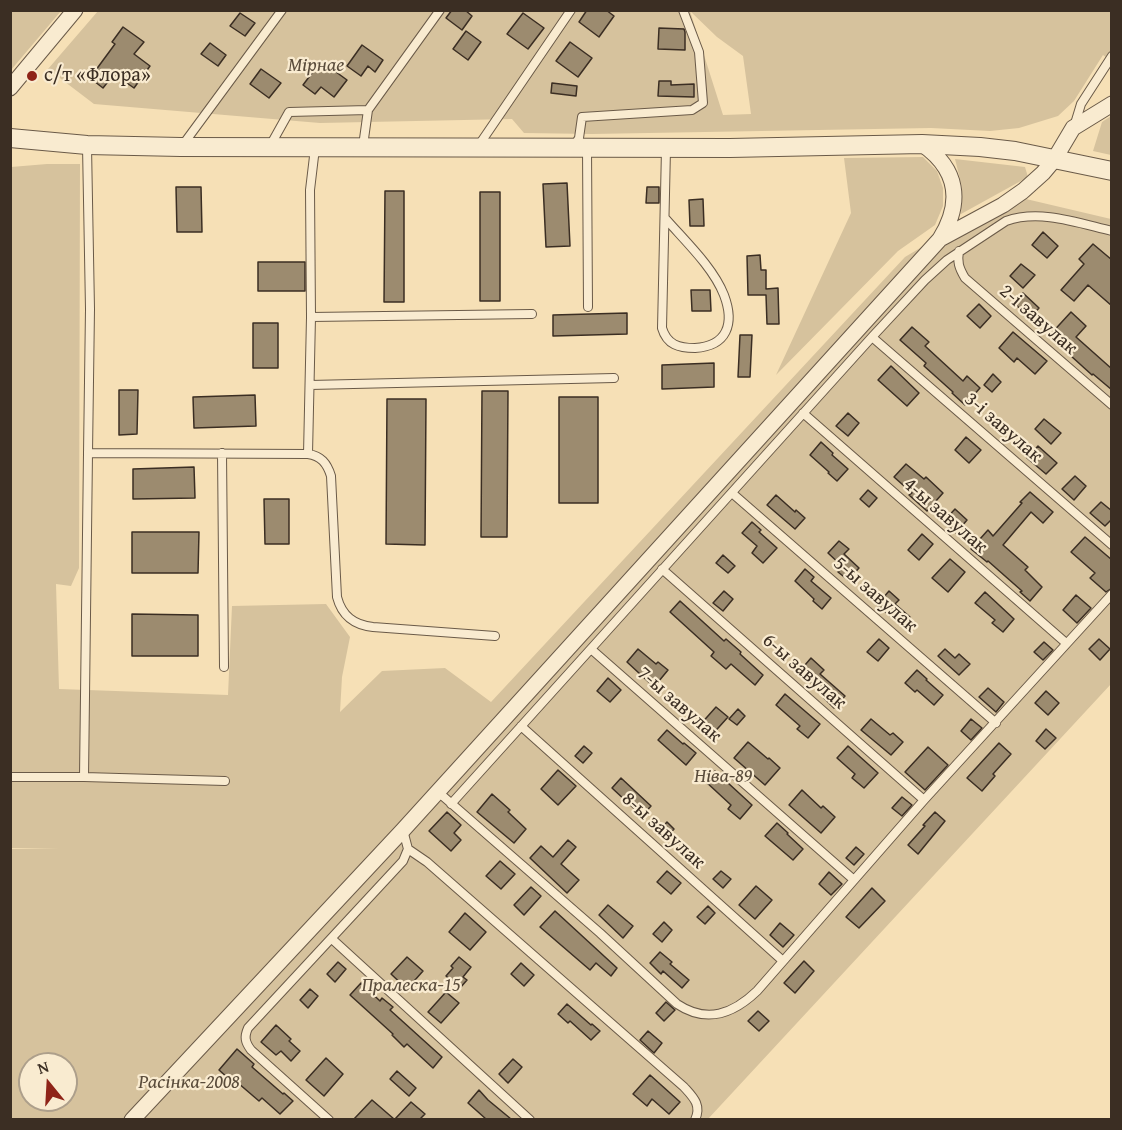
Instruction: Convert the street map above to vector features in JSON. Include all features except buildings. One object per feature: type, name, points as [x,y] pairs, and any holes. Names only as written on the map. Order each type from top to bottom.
[{"type":"street","points":[[10,88],[75,10]]},
{"type":"street","points":[[940,238],[1013,198],[1033,183],[1054,160],[1073,128],[1112,104]]},
{"type":"street","points":[[10,138],[87,145],[270,148],[666,148],[922,144],[1015,151],[1112,171]]},
{"type":"street","points":[[132,1119],[403,830],[940,238],[951,216],[955,190],[946,166],[922,144]]},
{"type":"lane","points":[[181,147],[282,10]]},
{"type":"lane","points":[[362,148],[368,110],[440,10]]},
{"type":"lane","points":[[477,148],[571,10]]},
{"type":"lane","points":[[588,307],[579,138],[582,117],[692,111],[703,103],[699,52],[683,10]]},
{"type":"lane","points":[[1073,128],[1080,104],[1112,56]]},
{"type":"lane","points":[[270,148],[289,112],[368,110]]},
{"type":"lane","points":[[84,777],[90,309],[87,145]]},
{"type":"lane","points":[[308,454],[311,317],[310,190],[315,148]]},
{"type":"lane","points":[[665,218],[708,268],[723,293],[727,306],[727,329],[721,339],[713,345],[680,347],[664,335],[662,322],[666,148]]},
{"type":"lane","points":[[451,804],[803,413],[925,280],[947,260],[1006,221],[1027,216],[1049,217],[1112,231]]},
{"type":"lane","name":"2-і завулак","points":[[959,251],[960,270],[965,278],[1112,405]]},
{"type":"lane","points":[[311,317],[532,314]]},
{"type":"lane","name":"3-і завулак","points":[[873,337],[1112,545]]},
{"type":"lane","points":[[310,385],[614,378]]},
{"type":"lane","name":"4-ы завулак","points":[[803,413],[1066,643]]},
{"type":"lane","points":[[88,453],[308,454],[319,457],[324,460],[331,476],[337,597],[349,619],[373,627],[495,636]]},
{"type":"lane","points":[[222,453],[224,667]]},
{"type":"lane","name":"5-ы завулак","points":[[732,492],[996,723]]},
{"type":"lane","name":"6-ы завулак","points":[[662,569],[924,800]]},
{"type":"lane","points":[[437,791],[600,933],[677,1005],[695,1014],[717,1014],[738,1007],[757,991],[924,800],[1112,594]]},
{"type":"lane","name":"7-ы завулак","points":[[591,649],[854,880]]},
{"type":"lane","name":"8-ы завулак","points":[[521,726],[783,961]]},
{"type":"lane","points":[[10,777],[225,781]]},
{"type":"lane","points":[[329,1119],[251,1050],[245,1040],[245,1033],[399,867],[408,849],[403,830]]},
{"type":"lane","points":[[408,849],[427,862],[684,1087],[697,1103],[698,1111],[695,1119]]},
{"type":"lane","points":[[332,939],[530,1119]]},
{"type":"green space","points":[[10,11],[61,11],[11,70]]},
{"type":"green space","name":"Мірнае","points":[[98,11],[690,11],[1111,11],[1111,61],[1103,55],[1074,101],[1058,116],[1019,128],[990,131],[931,128],[592,134],[524,133],[512,119],[320,123],[94,104],[48,69]],"holes":[[[690,11],[717,37],[743,56],[751,114],[723,115]]]},
{"type":"green space","points":[[1111,116],[1111,155],[1093,151],[1102,122]]},
{"type":"green space","points":[[923,157],[937,171],[943,188],[943,206],[935,225],[898,251],[776,375],[851,213],[844,158]]},
{"type":"green space","points":[[955,159],[1025,167],[1028,177],[961,214],[962,187]]},
{"type":"green space","points":[[80,164],[79,568],[71,586],[56,584],[59,689],[228,695],[232,606],[326,604],[350,637],[342,677],[340,712],[382,671],[445,668],[491,702],[905,257],[1009,195],[1111,219],[1111,684],[708,1119],[11,1119],[11,849],[59,849],[11,848],[11,167]]},
{"type":"place","name":"с/т «Флора»","points":[[32,76]]},
{"type":"park label","name":"Ніва-89","points":[[723,777]]},
{"type":"park label","name":"Пралеска-15","points":[[411,986]]},
{"type":"park label","name":"Расінка-2008","points":[[189,1083]]}]
